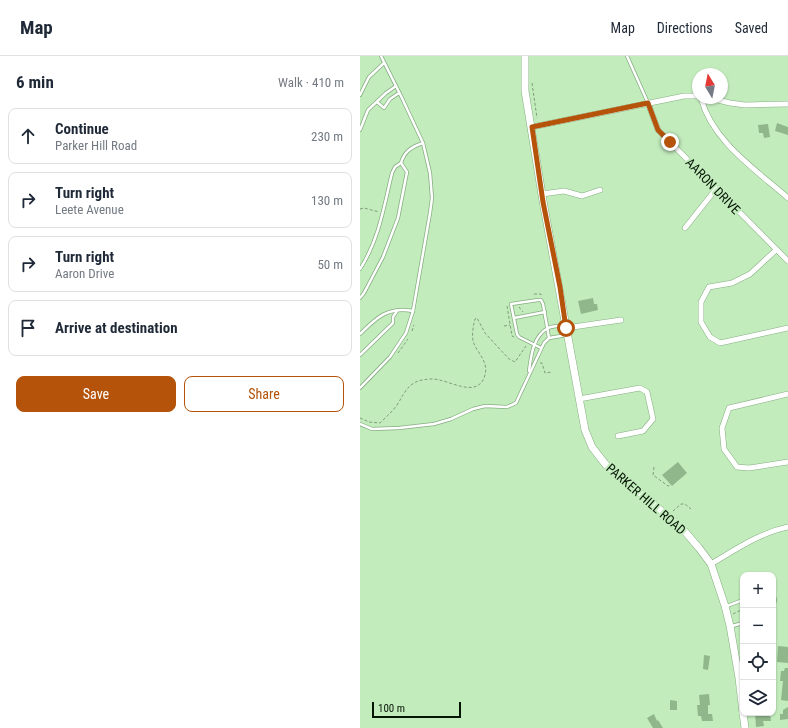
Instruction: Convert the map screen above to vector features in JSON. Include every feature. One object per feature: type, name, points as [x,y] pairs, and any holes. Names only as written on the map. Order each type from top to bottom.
[{"type":"street","name":"PARKER HILL ROAD","points":[[524,56],[526,91],[542,194],[585,430],[592,447],[606,465],[681,527],[711,564],[728,606],[740,687]]},
{"type":"street","points":[[532,127],[684,96],[692,96]]},
{"type":"street","points":[[728,102],[745,105],[788,104]]},
{"type":"street","name":"AARON DRIVE","points":[[648,103],[658,130],[788,261]]},
{"type":"street","points":[[703,104],[710,121],[718,133],[749,164],[788,198]]},
{"type":"street","points":[[685,228],[716,189]]},
{"type":"street","points":[[542,194],[564,191],[582,196],[600,190]]},
{"type":"street","points":[[776,250],[750,274],[732,283],[709,287],[701,302],[701,322],[710,337],[720,343],[788,328]]},
{"type":"street","points":[[566,329],[621,320]]},
{"type":"street","points":[[579,399],[640,388],[647,392],[653,419],[643,431],[618,436]]},
{"type":"street","points":[[788,394],[729,408],[722,428],[724,449],[737,467],[749,468],[788,462]]},
{"type":"street","points":[[711,564],[748,542],[774,530],[788,527]]},
{"type":"street","name":"PARKER HILL ROAD","points":[[743,716],[745,728]]},
{"type":"lane","points":[[360,388],[390,358],[406,333],[413,311],[432,198],[430,173],[422,144],[396,86],[380,56]]},
{"type":"lane","points":[[627,56],[648,103]]},
{"type":"lane","points":[[360,95],[369,77],[384,63]]},
{"type":"lane","points":[[360,130],[368,110],[396,86]]},
{"type":"lane","points":[[377,102],[384,108],[390,99],[399,93]]},
{"type":"lane","points":[[360,269],[369,255],[380,228],[392,173],[395,167],[401,163],[403,156],[408,151],[414,146],[422,144]]},
{"type":"lane","points":[[360,298],[383,257],[398,218],[407,172],[401,163]]},
{"type":"lane","points":[[541,348],[516,334],[511,304],[541,300],[545,312],[549,338]]},
{"type":"lane","points":[[360,334],[376,318],[382,315],[401,309],[413,311]]},
{"type":"lane","points":[[360,355],[393,323],[393,317],[398,310]]},
{"type":"lane","points":[[514,318],[545,312]]},
{"type":"lane","points":[[529,374],[532,354],[539,337],[548,329],[566,329]]},
{"type":"lane","points":[[360,424],[372,429],[434,424],[451,419],[473,409],[485,406],[507,407],[516,403],[544,343],[549,338],[566,329]]},
{"type":"lane","points":[[728,606],[740,601]]},
{"type":"lane","points":[[730,626],[740,624]]},
{"type":"path","points":[[532,77],[537,118]]},
{"type":"path","points":[[360,209],[364,208],[383,213]]},
{"type":"path","points":[[519,306],[526,316]]},
{"type":"path","points":[[360,418],[369,422],[380,423],[396,406],[409,386],[421,380],[433,379],[466,387],[474,387],[481,383],[485,376],[486,368],[483,359],[473,341],[475,319],[477,318],[486,333],[509,359],[515,362],[528,342]]},
{"type":"path","points":[[410,333],[415,320]]},
{"type":"path","points":[[504,326],[515,324]]},
{"type":"path","points":[[398,354],[408,339]]},
{"type":"path","points":[[536,361],[542,363],[545,373],[552,372]]},
{"type":"path","points":[[654,467],[654,475],[668,486],[671,486]]},
{"type":"path","points":[[671,513],[681,504],[685,504],[691,509]]},
{"type":"path","points":[[728,606],[733,614],[740,610]]},
{"type":"building","points":[[777,123],[788,127],[788,135],[775,131]]},
{"type":"building","points":[[768,124],[770,137],[764,138],[763,133],[759,133],[758,125]]},
{"type":"building","points":[[593,298],[594,304],[597,304],[598,310],[581,314],[578,301]]},
{"type":"building","points":[[678,462],[687,473],[672,486],[662,475]]},
{"type":"building","points":[[778,646],[788,647],[788,663],[777,662]]},
{"type":"building","points":[[704,655],[710,656],[708,670],[703,669]]},
{"type":"building","points":[[785,668],[788,668],[788,701],[781,700],[783,681],[780,681],[781,671],[784,671]]},
{"type":"building","points":[[709,694],[710,705],[708,705],[708,714],[712,714],[713,721],[702,721],[701,716],[698,716],[697,705],[700,705],[699,695]]},
{"type":"building","points":[[670,700],[677,701],[677,710],[670,710]]},
{"type":"building","points":[[788,707],[788,719],[780,720],[780,714],[783,714],[783,710]]},
{"type":"building","points":[[654,714],[657,721],[658,720],[663,728],[653,728],[647,718]]},
{"type":"building","points":[[755,716],[770,716],[771,721],[763,721],[764,726],[756,727]]},
{"type":"route","points":[[566,328],[560,287],[543,202],[532,127],[648,103],[658,130],[670,142]]}]
